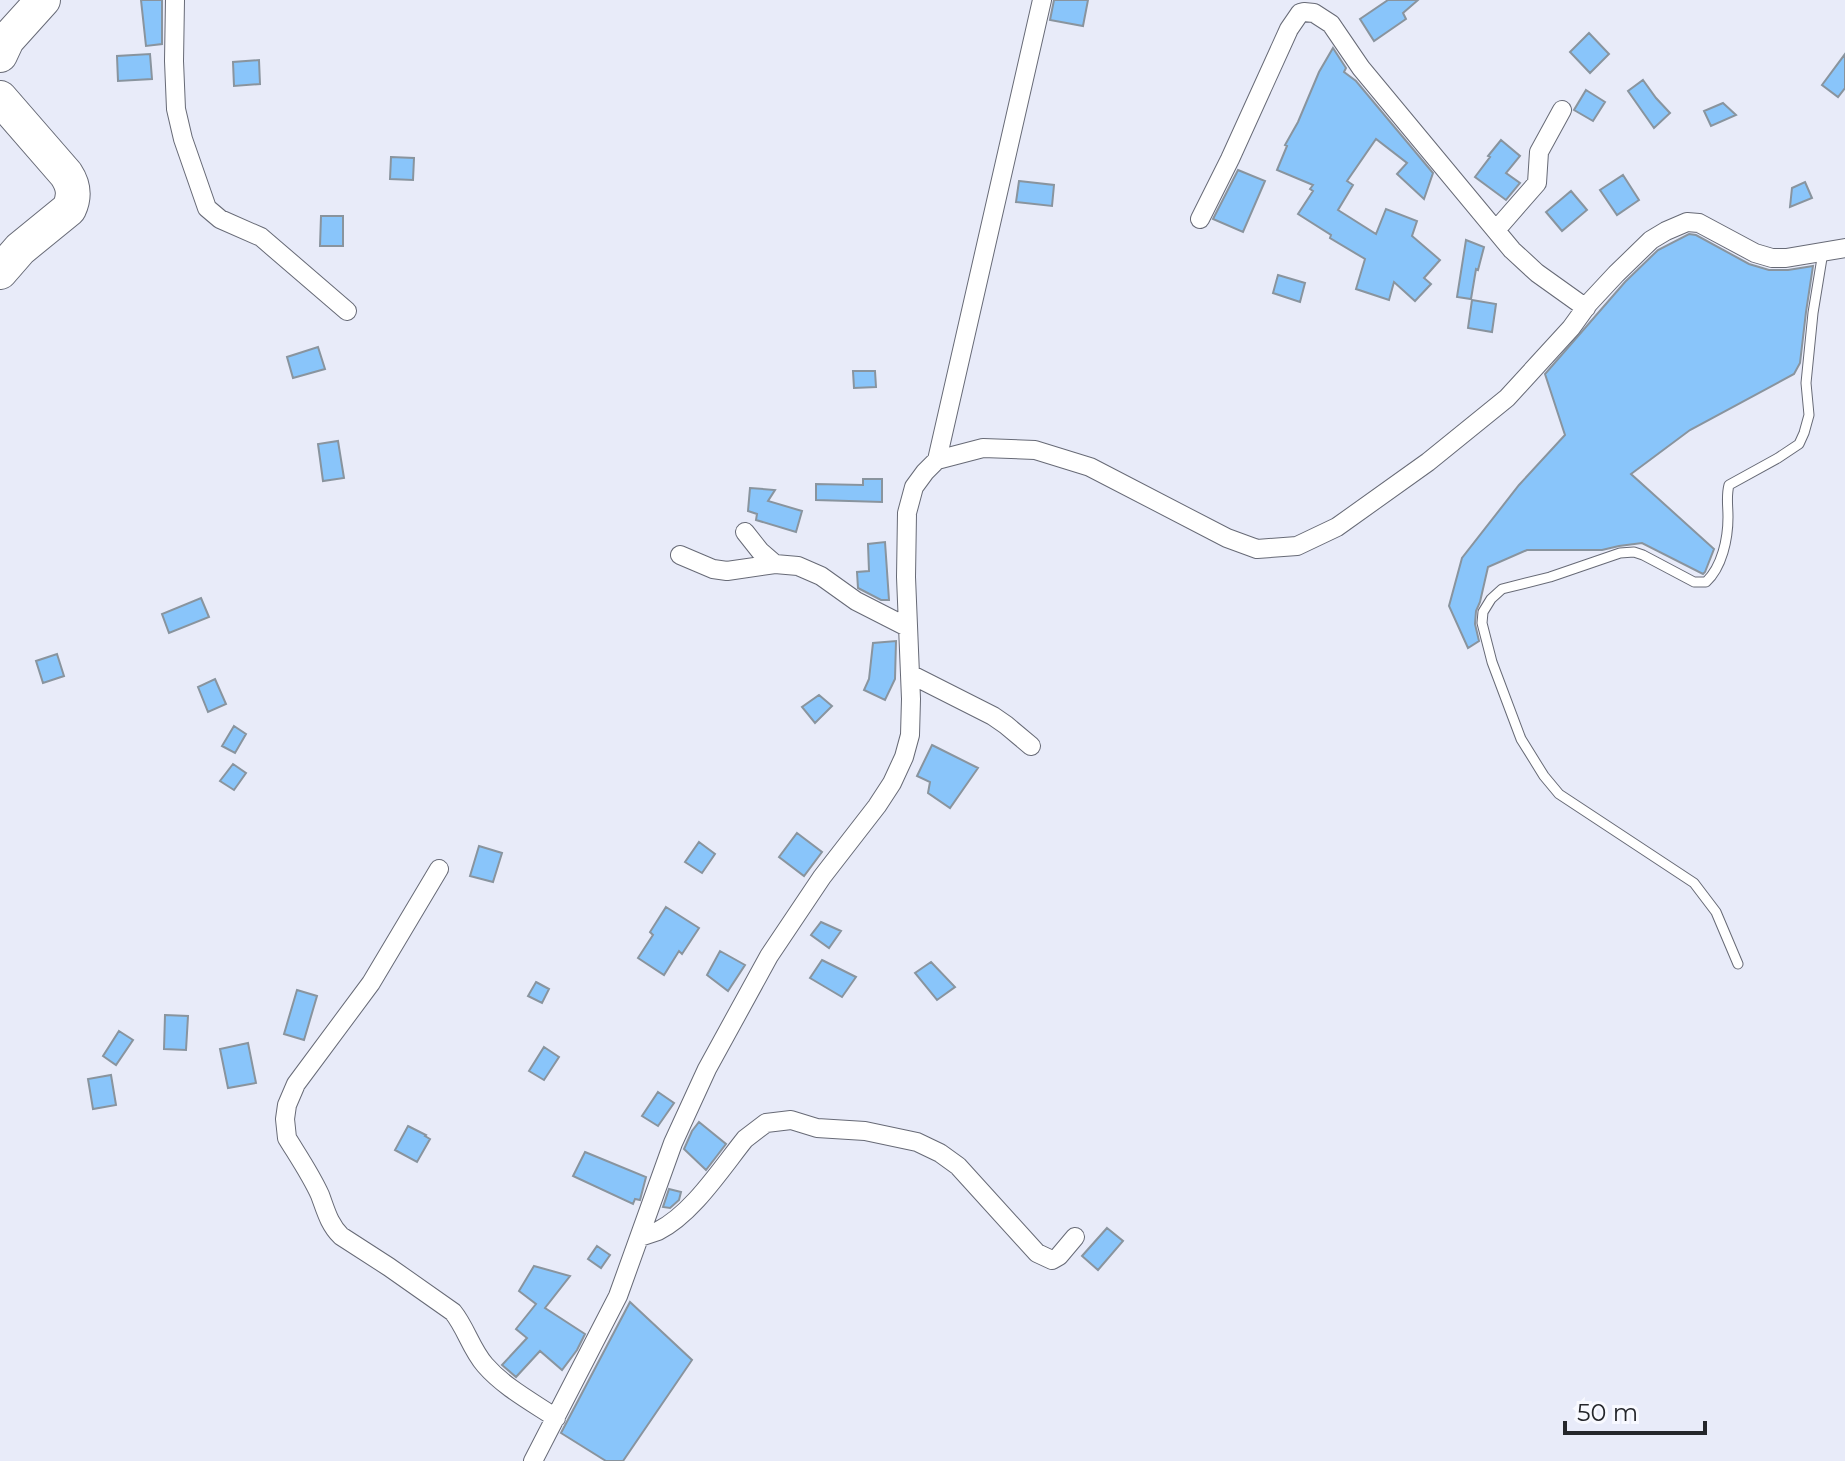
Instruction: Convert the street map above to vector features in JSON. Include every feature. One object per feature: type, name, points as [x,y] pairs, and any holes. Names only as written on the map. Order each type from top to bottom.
[{"type":"highway","points":[[0,55],[7,40],[43,0]]},
{"type":"highway","points":[[0,98],[72,182],[73,200],[69,209],[20,249],[0,272]]},
{"type":"street","points":[[175,0],[176,109],[207,208],[220,219],[261,237],[347,311]]},
{"type":"street","points":[[937,460],[1042,0]]},
{"type":"street","points":[[1200,219],[1289,29],[1297,16],[1304,12],[1318,15],[1331,24],[1361,68],[1524,262],[1586,308]]},
{"type":"street","points":[[1496,230],[1537,183],[1539,152],[1562,110]]},
{"type":"street","points":[[533,1461],[618,1296],[673,1143],[707,1069],[762,969],[822,877],[877,806],[904,757],[910,735],[907,513],[914,487],[937,460],[983,448],[1035,450],[1090,467],[1227,538],[1257,549],[1297,546],[1337,527],[1415,472],[1507,398],[1616,274],[1651,240],[1666,231],[1687,222],[1699,223],[1755,253],[1772,258],[1845,248]]},
{"type":"street","points":[[745,532],[775,564]]},
{"type":"street","points":[[680,555],[713,569],[727,571],[775,564],[798,566],[907,627]]},
{"type":"street","points":[[910,674],[993,716],[1031,746]]},
{"type":"street","points":[[439,869],[371,983],[296,1084],[287,1105],[287,1138],[319,1193],[334,1229],[453,1312],[486,1366],[507,1385],[556,1418]]},
{"type":"street","points":[[640,1237],[666,1226],[688,1208],[755,1131],[766,1123],[791,1120],[817,1128],[865,1131],[904,1139],[940,1153],[958,1166],[1045,1258],[1052,1260],[1059,1256],[1075,1237]]},
{"type":"lane","points":[[1738,964],[1716,912],[1694,883],[1559,794],[1544,776],[1521,739],[1492,662],[1482,623],[1483,612],[1502,589],[1550,577],[1620,553],[1643,555],[1694,582],[1706,582],[1714,575],[1724,546],[1729,485],[1799,444],[1804,433],[1809,415],[1806,383],[1813,313],[1823,252]]},
{"type":"building","points":[[141,0],[162,0],[162,44],[146,46]]},
{"type":"building","points":[[1054,0],[1088,0],[1083,26],[1050,20]]},
{"type":"building","points":[[1388,0],[1418,0],[1403,13],[1406,19],[1374,41],[1360,19]]},
{"type":"building","points":[[1589,33],[1609,54],[1590,73],[1570,52]]},
{"type":"building","points":[[1333,48],[1346,68],[1344,72],[1356,81],[1433,173],[1424,199],[1397,174],[1407,163],[1376,139],[1347,181],[1353,185],[1338,210],[1376,234],[1386,209],[1417,221],[1412,236],[1440,260],[1424,278],[1431,284],[1415,301],[1394,282],[1389,300],[1356,289],[1365,259],[1298,214],[1313,191],[1310,189],[1313,185],[1277,170],[1285,145]]},
{"type":"building","points":[[150,54],[152,79],[118,81],[117,56]]},
{"type":"building","points":[[1845,54],[1845,88],[1838,97],[1822,85]]},
{"type":"building","points":[[259,60],[260,84],[234,86],[233,62]]},
{"type":"building","points":[[1643,80],[1670,113],[1654,128],[1628,91]]},
{"type":"building","points":[[1586,90],[1605,102],[1593,121],[1574,110]]},
{"type":"building","points":[[1723,103],[1736,115],[1711,126],[1704,111]]},
{"type":"building","points":[[1501,140],[1520,156],[1506,173],[1520,183],[1506,200],[1475,177]]},
{"type":"building","points":[[391,157],[414,158],[413,180],[390,179]]},
{"type":"building","points":[[1238,170],[1265,181],[1243,232],[1213,219]]},
{"type":"building","points":[[1623,175],[1639,200],[1617,215],[1600,190]]},
{"type":"building","points":[[1019,181],[1054,185],[1052,206],[1016,202]]},
{"type":"building","points":[[1805,182],[1812,198],[1790,207],[1792,188]]},
{"type":"building","points":[[1571,191],[1587,210],[1562,231],[1546,212]]},
{"type":"building","points":[[321,216],[343,216],[343,246],[320,246]]},
{"type":"building","points":[[1689,234],[1749,264],[1769,270],[1813,266],[1800,363],[1794,374],[1690,430],[1631,474],[1714,549],[1705,572],[1703,574],[1642,543],[1602,550],[1527,550],[1488,567],[1476,611],[1479,641],[1468,648],[1449,606],[1462,558],[1519,485],[1565,435],[1545,374],[1625,282],[1658,250]]},
{"type":"building","points":[[1466,240],[1484,247],[1476,269],[1471,299],[1457,297]]},
{"type":"building","points":[[1278,275],[1305,283],[1300,302],[1273,293]]},
{"type":"building","points":[[1472,300],[1496,304],[1492,332],[1468,328]]},
{"type":"building","points":[[318,347],[325,369],[293,378],[287,357]]},
{"type":"building","points":[[853,371],[875,371],[876,387],[854,388]]},
{"type":"building","points":[[338,441],[344,478],[323,481],[318,444]]},
{"type":"building","points":[[863,479],[882,479],[882,502],[816,500],[816,484],[863,485]]},
{"type":"building","points":[[750,488],[775,490],[768,501],[802,511],[796,532],[756,520],[757,514],[748,511]]},
{"type":"building","points":[[885,542],[889,600],[881,600],[858,588],[857,572],[869,571],[868,544]]},
{"type":"building","points":[[201,598],[209,617],[169,633],[162,614]]},
{"type":"building","points":[[896,641],[895,679],[885,700],[864,690],[869,679],[873,643]]},
{"type":"building","points":[[57,654],[64,676],[43,683],[36,661]]},
{"type":"building","points":[[215,679],[226,704],[208,712],[198,687]]},
{"type":"building","points":[[819,695],[832,706],[815,723],[802,707]]},
{"type":"building","points":[[234,726],[246,734],[235,753],[222,746]]},
{"type":"building","points":[[932,745],[978,768],[950,808],[928,793],[930,782],[917,776]]},
{"type":"building","points":[[233,764],[246,773],[234,790],[220,781]]},
{"type":"building","points":[[797,833],[822,852],[804,876],[779,857]]},
{"type":"building","points":[[699,842],[715,854],[702,873],[685,862]]},
{"type":"building","points":[[479,846],[502,853],[493,882],[470,876]]},
{"type":"building","points":[[666,907],[699,928],[664,975],[638,958]]},
{"type":"building","points":[[821,922],[841,931],[829,948],[811,935]]},
{"type":"building","points":[[720,951],[745,965],[728,991],[707,975]]},
{"type":"building","points":[[822,960],[856,977],[842,997],[810,978]]},
{"type":"building","points":[[931,962],[955,987],[937,1000],[915,973]]},
{"type":"building","points":[[536,982],[549,989],[542,1003],[528,996]]},
{"type":"building","points":[[297,990],[317,996],[304,1040],[284,1034]]},
{"type":"building","points":[[165,1015],[188,1016],[186,1050],[164,1049]]},
{"type":"building","points":[[119,1031],[133,1040],[116,1065],[103,1056]]},
{"type":"building","points":[[248,1043],[256,1083],[228,1088],[220,1049]]},
{"type":"building","points":[[544,1047],[559,1057],[544,1080],[529,1071]]},
{"type":"building","points":[[111,1075],[116,1105],[93,1109],[88,1079]]},
{"type":"building","points":[[658,1092],[674,1103],[658,1126],[642,1116]]},
{"type":"building","points":[[699,1122],[726,1144],[706,1170],[684,1149]]},
{"type":"building","points":[[408,1126],[430,1139],[417,1162],[395,1150]]},
{"type":"building","points":[[585,1152],[646,1177],[640,1200],[635,1199],[633,1204],[573,1176]]},
{"type":"building","points":[[669,1189],[681,1192],[679,1200],[670,1208],[663,1207]]},
{"type":"building","points":[[1107,1228],[1123,1241],[1098,1270],[1082,1256]]},
{"type":"building","points":[[597,1246],[610,1255],[601,1268],[588,1259]]},
{"type":"building","points":[[534,1266],[570,1276],[545,1308],[585,1334],[562,1370],[540,1351],[516,1377],[502,1365],[527,1338],[516,1329],[536,1304],[519,1291]]},
{"type":"building","points":[[630,1302],[692,1360],[623,1461],[606,1461],[561,1433]]}]
